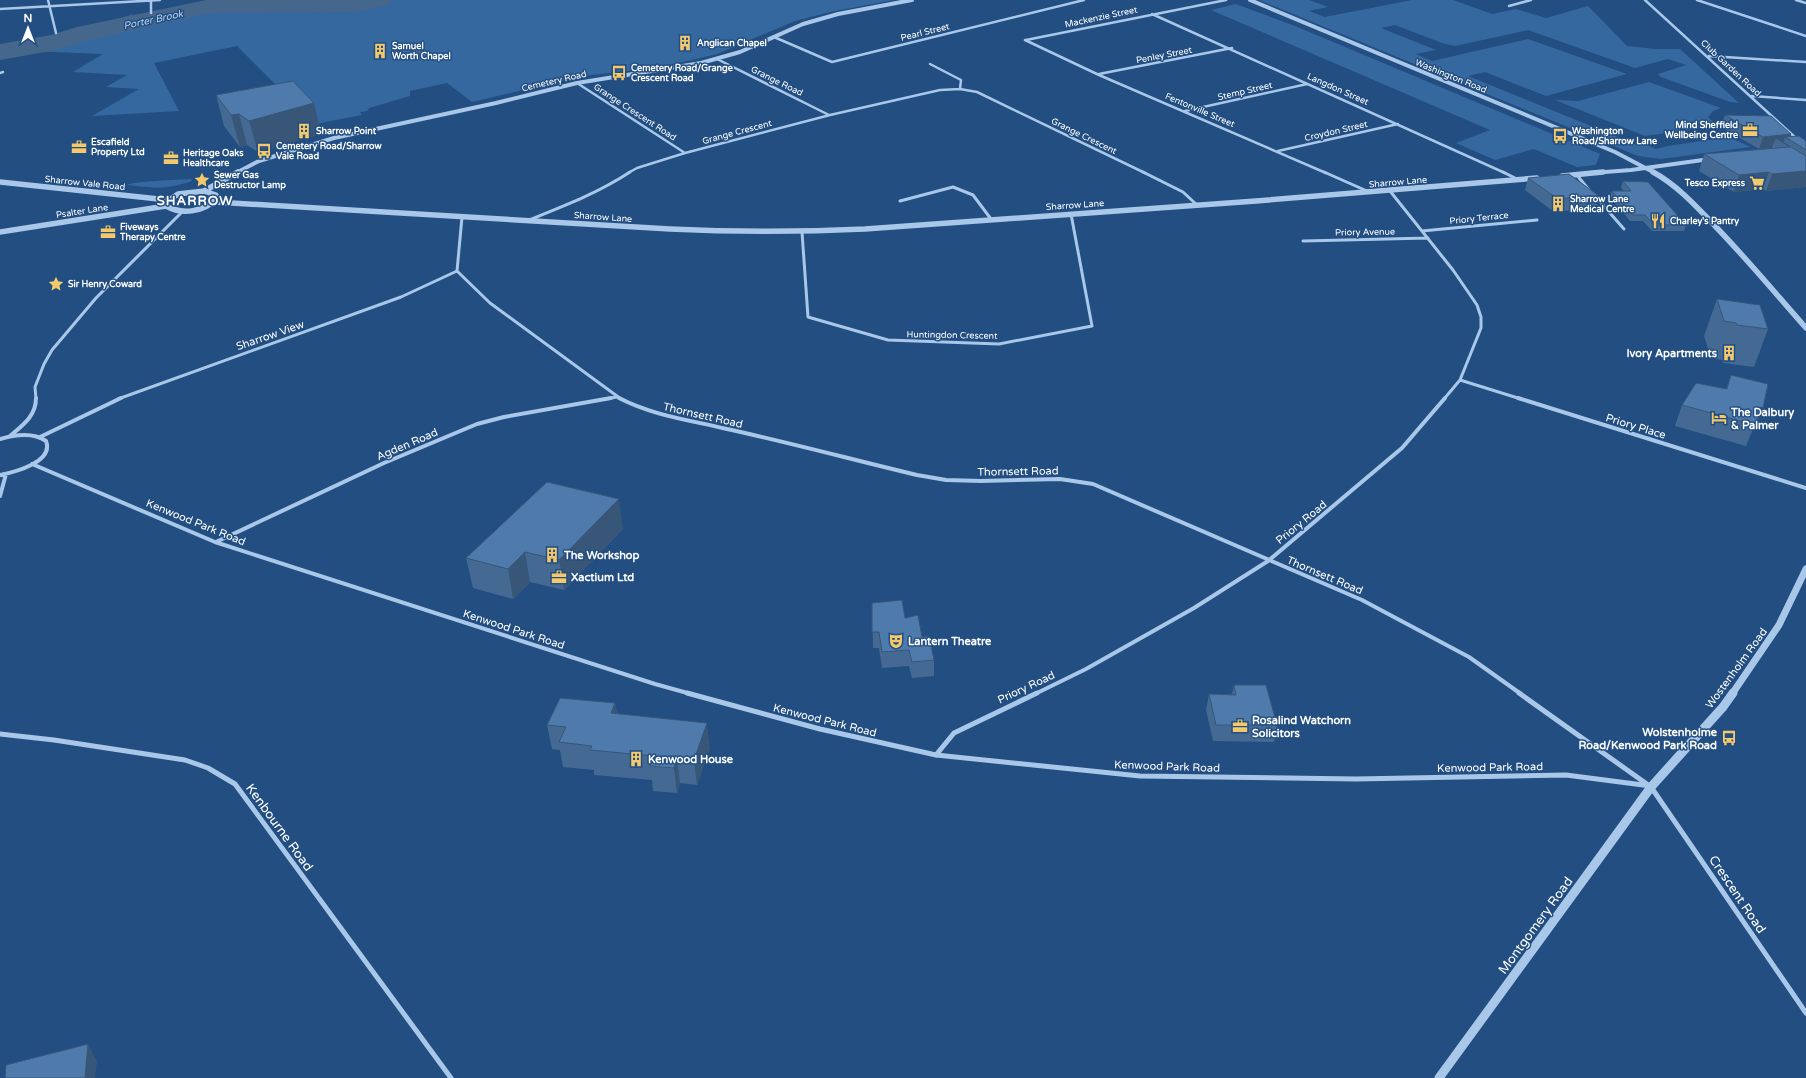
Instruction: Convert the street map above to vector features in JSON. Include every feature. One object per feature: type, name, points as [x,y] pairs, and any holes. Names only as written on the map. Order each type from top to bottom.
[{"type":"street","points":[[48,0],[56,33]]},
{"type":"street","points":[[151,0],[151,13]]},
{"type":"street","points":[[0,9],[160,0]]},
{"type":"street","name":"Cemetery Road","points":[[204,191],[259,161],[303,146],[496,103],[577,83],[682,67],[717,59],[740,52],[803,24],[838,14],[912,0]]},
{"type":"street","name":"Pearl Street","points":[[774,37],[832,62],[1084,0]]},
{"type":"street","name":"Mackenzie Street","points":[[1025,40],[1226,0]]},
{"type":"street","name":"Washington Road","points":[[1250,0],[1568,132],[1615,152],[1646,168]]},
{"type":"street","points":[[1509,6],[1531,0]]},
{"type":"street","name":"Club Garden Road","points":[[1645,0],[1752,96],[1800,142]]},
{"type":"street","points":[[1697,0],[1806,36]]},
{"type":"street","points":[[1796,0],[1806,3]]},
{"type":"street","name":"Langdon Street","points":[[1152,14],[1232,48],[1518,180]]},
{"type":"street","name":"Fentonville Street","points":[[1025,40],[1099,74],[1370,192]]},
{"type":"street","name":"Penley Street","points":[[1099,74],[1232,48]]},
{"type":"street","points":[[1708,56],[1806,62]]},
{"type":"street","name":"Grange Road","points":[[717,59],[830,115]]},
{"type":"street","points":[[930,64],[961,80],[960,89]]},
{"type":"street","name":"Grange Crescent Road","points":[[577,83],[684,153]]},
{"type":"street","name":"Stemp Street","points":[[1184,111],[1308,84]]},
{"type":"street","name":"Grange Crescent","points":[[529,220],[586,197],[610,185],[637,168],[684,153],[830,115],[940,90],[960,89],[977,92],[1183,192],[1197,206]]},
{"type":"street","points":[[1752,96],[1806,100]]},
{"type":"street","name":"Croydon Street","points":[[1277,151],[1398,124]]},
{"type":"street","points":[[1554,176],[1646,168],[1718,158]]},
{"type":"street","points":[[1646,168],[1670,183],[1696,206],[1738,250],[1806,328]]},
{"type":"street","points":[[1576,174],[1624,229]]},
{"type":"street","name":"Sharrow Lane","points":[[215,202],[717,231],[802,232],[1197,206],[1540,178]]},
{"type":"street","name":"Sharrow Vale Road","points":[[0,182],[168,200]]},
{"type":"street","points":[[900,201],[953,187],[973,195],[991,219]]},
{"type":"street","points":[[204,191],[216,195],[217,198],[215,202],[201,208],[182,211],[169,209],[166,206],[168,200],[184,193],[204,191]]},
{"type":"street","name":"Priory Road","points":[[936,755],[954,733],[1093,665],[1194,608],[1268,561],[1402,448],[1460,380],[1481,328],[1481,317],[1476,305],[1453,270],[1390,191]]},
{"type":"street","name":"Psalter Lane","points":[[0,232],[166,206]]},
{"type":"street","points":[[10,436],[32,416],[36,407],[35,387],[44,364],[52,350],[96,298],[182,211]]},
{"type":"street","name":"Huntingdon Crescent","points":[[802,232],[808,317],[888,340],[999,344],[1092,326],[1071,214]]},
{"type":"street","points":[[457,271],[462,217]]},
{"type":"street","name":"Priory Terrace","points":[[1422,231],[1537,220]]},
{"type":"street","name":"Priory Avenue","points":[[1303,241],[1428,238]]},
{"type":"street","name":"Thornsett Road","points":[[457,271],[490,303],[617,397],[638,408],[661,415],[917,475],[946,480],[981,481],[1060,479],[1093,484],[1268,561],[1362,600],[1469,656],[1651,786]]},
{"type":"street","name":"Sharrow View","points":[[40,437],[113,401],[394,300],[457,271]]},
{"type":"street","name":"Priory Place","points":[[1460,380],[1806,488]]},
{"type":"street","name":"Agden Road","points":[[215,542],[384,463],[478,424],[504,417],[617,397]]},
{"type":"street","points":[[0,439],[10,436],[24,435],[40,437],[46,441],[48,445],[47,452],[41,459],[32,464],[0,475]]},
{"type":"street","name":"Kenwood Park Road","points":[[32,464],[215,542],[655,684],[820,729],[936,755],[1140,776],[1356,779],[1566,775],[1651,786]]},
{"type":"street","points":[[0,496],[6,474]]},
{"type":"street","name":"Wostenholm Road","points":[[1651,786],[1723,707],[1779,625],[1806,569]]},
{"type":"street","name":"Kenbourne Road","points":[[0,734],[54,740],[185,760],[208,768],[235,784],[339,928],[451,1078]]},
{"type":"street","name":"Crescent Road","points":[[1651,786],[1806,1013]]},
{"type":"street","name":"Montgomery Road","points":[[1439,1078],[1651,786]]},
{"type":"shaded area","points":[[382,0],[894,0],[830,12],[795,21],[717,54],[692,60],[654,68],[582,76],[472,102],[447,83],[410,91],[410,96],[369,108],[367,111],[360,112],[362,115],[315,124],[237,46],[154,63],[179,111],[92,116],[139,89],[106,87],[127,75],[73,72],[103,54],[29,51],[0,59],[0,45],[84,30],[133,14],[128,21],[187,9],[218,6],[352,6]]},
{"type":"shaded area","points":[[1259,0],[1309,0],[1328,7],[1309,11],[1325,17],[1412,0],[1453,0],[1492,14],[1516,9],[1546,18],[1588,6],[1627,46],[1655,49],[1680,49],[1739,103],[1730,102],[1661,77],[1658,74],[1686,65],[1668,59],[1635,68],[1528,30],[1455,46],[1442,43],[1395,25],[1381,28],[1436,50],[1416,54],[1432,61],[1528,39],[1627,74],[1546,96],[1485,72],[1468,76],[1635,144],[1640,142],[1656,149],[1729,137],[1751,147],[1661,159],[1638,156]]},
{"type":"shaded area","points":[[1236,4],[1295,26],[1600,154],[1596,165],[1577,167],[1534,149],[1495,160],[1456,143],[1490,130],[1211,10]]},
{"type":"shaded area","points":[[1649,82],[1721,108],[1713,111],[1708,117],[1717,126],[1645,136],[1555,100],[1578,101]]},
{"type":"shaded area","points":[[191,179],[192,181],[167,187],[127,185],[147,182]]},
{"type":"building","points":[[293,81],[314,103],[249,121],[239,114],[231,115],[216,95]]},
{"type":"building","points":[[1725,115],[1771,116],[1791,134],[1763,137]]},
{"type":"building","points":[[1799,136],[1806,141],[1806,150],[1785,137]]},
{"type":"building","points":[[1776,138],[1806,156],[1806,171],[1772,174],[1769,172],[1739,175],[1704,154],[1790,147]]},
{"type":"building","points":[[1569,174],[1599,196],[1558,199],[1528,178]]},
{"type":"building","points":[[1623,181],[1648,182],[1686,225],[1654,225],[1645,215],[1632,215],[1612,191],[1631,191]]},
{"type":"building","points":[[1717,299],[1760,305],[1768,329],[1737,325],[1736,323],[1724,321]]},
{"type":"building","points":[[1731,375],[1768,384],[1763,408],[1761,407],[1755,425],[1682,405],[1696,383],[1727,389]]},
{"type":"building","points":[[547,482],[619,499],[559,560],[525,552],[508,569],[466,558]]},
{"type":"building","points":[[902,600],[905,618],[918,615],[922,637],[929,636],[934,660],[912,662],[909,650],[882,652],[879,632],[872,632],[872,603]]},
{"type":"building","points":[[1234,685],[1266,685],[1277,725],[1216,725],[1209,694],[1236,695]]},
{"type":"building","points":[[560,698],[615,703],[611,713],[707,723],[694,760],[677,759],[674,768],[650,766],[654,756],[590,750],[592,746],[559,742],[566,727],[547,725]]},
{"type":"building","points":[[88,1044],[85,1078],[5,1078],[6,1065]]},
{"type":"waterway","name":"Porter Brook","points":[[0,52],[56,42],[77,35],[211,6],[352,5],[380,0]]},
{"type":"place","name":"Anglican Chapel","points":[[685,43]]},
{"type":"place","name":"Samuel Worth Chapel","points":[[380,51]]},
{"type":"place","name":"Cemetery Road/Grange Crescent Road","points":[[619,73]]},
{"type":"place","name":"Mind Sheffield Wellbeing Centre","points":[[1750,130]]},
{"type":"place","name":"Sharrow Point","points":[[304,131]]},
{"type":"place","name":"Washington Road/Sharrow Lane","points":[[1560,136]]},
{"type":"place","name":"Escafield Property Ltd","points":[[79,147]]},
{"type":"place","name":"Cemetery Road/Sharrow Vale Road","points":[[264,151]]},
{"type":"place","name":"Heritage Oaks Healthcare","points":[[171,158]]},
{"type":"place","name":"Sewer Gas Destructor Lamp","points":[[202,180]]},
{"type":"place","name":"Tesco Express","points":[[1757,183]]},
{"type":"place","name":"Sharrow Lane Medical Centre","points":[[1558,204]]},
{"type":"place","name":"Charley's Pantry","points":[[1658,221]]},
{"type":"place","name":"Fiveways Therapy Centre","points":[[108,232]]},
{"type":"place","name":"Sir Henry Coward","points":[[56,284]]},
{"type":"place","name":"Ivory Apartments","points":[[1729,353]]},
{"type":"place","name":"The Dalbury & Palmer","points":[[1719,418]]},
{"type":"place","name":"The Workshop","points":[[552,555]]},
{"type":"place","name":"Xactium Ltd","points":[[559,577]]},
{"type":"place","name":"Lantern Theatre","points":[[896,641]]},
{"type":"place","name":"Rosalind Watchorn Solicitors","points":[[1240,726]]},
{"type":"place","name":"Wolstenholme Road/Kenwood Park Road","points":[[1729,738]]},
{"type":"place","name":"Kenwood House","points":[[636,759]]},
{"type":"district","name":"SHARROW","points":[[195,200]]}]
